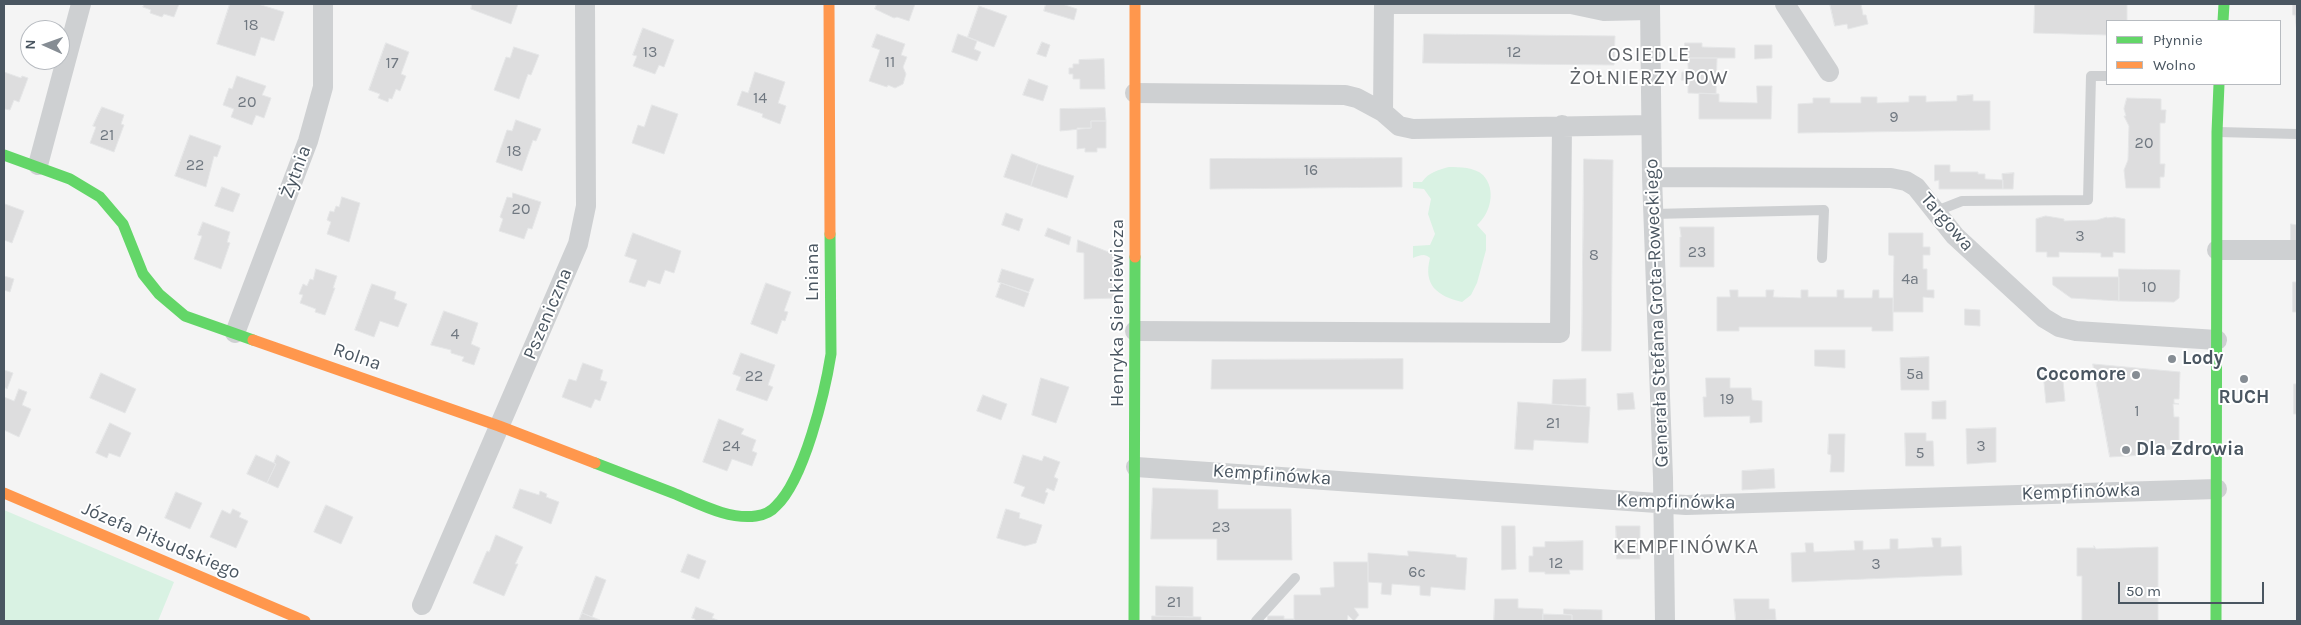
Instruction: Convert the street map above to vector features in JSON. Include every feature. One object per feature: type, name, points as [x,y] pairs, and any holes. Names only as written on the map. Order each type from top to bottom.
[{"type":"street","points":[[38,165],[81,4]]},
{"type":"street","name":"Żytnia","points":[[235,333],[308,141],[323,87],[323,4]]},
{"type":"street","name":"Pszeniczna","points":[[422,605],[578,244],[586,206],[585,4]]},
{"type":"street","name":"Lniana","points":[[756,516],[777,506],[790,490],[828,372],[831,354],[829,4]]},
{"type":"street","name":"Henryka Sienkiewicza","points":[[1134,621],[1136,467],[1136,4]]},
{"type":"street","points":[[1383,112],[1384,4],[1571,4],[1604,11],[1650,7]]},
{"type":"street","points":[[1786,4],[1829,72]]},
{"type":"street","points":[[2223,20],[2224,4]]},
{"type":"street","name":"Generała Stefana Grota-Roweckiego","points":[[1650,7],[1652,177],[1665,621]]},
{"type":"street","points":[[2216,621],[2218,489],[2218,85]]},
{"type":"street","points":[[1136,93],[1345,95],[1357,98],[1383,112],[1399,126],[1413,129],[1651,125]]},
{"type":"street","points":[[1135,332],[1560,333],[1562,125]]},
{"type":"street","name":"Rolna","points":[[4,155],[38,165],[77,181],[107,204],[123,224],[140,269],[158,295],[185,316],[499,426],[718,511],[738,517],[756,516]]},
{"type":"street","name":"Targowa","points":[[1652,177],[1892,178],[1906,181],[1916,188],[1934,212],[1969,249],[2044,318],[2059,327],[2076,332],[2098,334],[2217,340]]},
{"type":"street","points":[[2217,250],[2297,250]]},
{"type":"street","name":"Kempfinówka","points":[[1136,467],[1234,472],[1663,504],[2218,489]]},
{"type":"street","name":"Józefa Piłsudskiego","points":[[4,493],[305,621]]},
{"type":"lane","points":[[1934,212],[1962,200],[2088,200],[2091,76],[2106,76]]},
{"type":"lane","points":[[2217,132],[2297,134]]},
{"type":"lane","points":[[1653,214],[1824,210],[1822,258]]},
{"type":"lane","points":[[1256,621],[1295,578]]},
{"type":"green space","points":[[1449,167],[1467,168],[1479,172],[1487,181],[1491,195],[1485,215],[1477,225],[1486,235],[1486,250],[1477,283],[1471,295],[1462,302],[1439,293],[1434,288],[1430,282],[1429,275],[1430,258],[1422,255],[1413,258],[1413,246],[1430,245],[1435,234],[1428,214],[1431,199],[1424,189],[1413,188],[1413,182],[1422,182],[1437,170]]},
{"type":"green space","points":[[4,510],[174,582],[158,621],[4,621]]},
{"type":"building","points":[[145,4],[179,4],[174,17],[164,14],[162,17],[150,13],[151,10],[143,7]]},
{"type":"building","points":[[230,4],[258,4],[284,12],[274,41],[261,37],[255,56],[217,44]]},
{"type":"building","points":[[472,4],[518,4],[511,24],[471,9]]},
{"type":"building","points":[[877,4],[915,4],[909,21],[897,17],[894,18],[875,9]]},
{"type":"building","points":[[1046,4],[1062,4],[1077,9],[1074,20],[1044,11]]},
{"type":"building","points":[[1830,4],[1861,4],[1863,15],[1866,15],[1868,24],[1848,29],[1847,24],[1835,26]]},
{"type":"building","points":[[2035,4],[2127,4],[2127,20],[2106,20],[2106,35],[2034,33]]},
{"type":"building","points":[[2293,4],[2297,4],[2297,33],[2295,15],[2293,15]]},
{"type":"building","points":[[979,6],[1007,16],[994,47],[968,37]]},
{"type":"building","points":[[643,28],[674,40],[664,67],[659,65],[655,74],[633,66],[637,56],[633,55]]},
{"type":"building","points":[[877,34],[905,44],[901,55],[907,57],[903,67],[906,74],[903,84],[895,88],[869,81],[880,50],[872,47]]},
{"type":"building","points":[[958,34],[977,41],[974,49],[981,52],[977,61],[952,52]]},
{"type":"building","points":[[1424,34],[1615,36],[1614,65],[1423,63]]},
{"type":"building","points":[[1042,42],[1050,45],[1046,57],[1037,54]]},
{"type":"building","points":[[386,43],[409,52],[401,74],[406,76],[400,91],[396,89],[392,99],[389,98],[388,102],[378,98],[380,94],[369,90]]},
{"type":"building","points":[[1685,43],[1702,43],[1702,47],[1735,48],[1735,58],[1685,58]]},
{"type":"building","points":[[1755,45],[1772,45],[1772,58],[1755,59]]},
{"type":"building","points":[[514,47],[539,55],[531,75],[528,74],[519,99],[494,90],[506,57],[510,58]]},
{"type":"building","points":[[1688,58],[1717,58],[1716,94],[1688,93],[1688,81],[1681,80],[1682,72],[1688,72]]},
{"type":"building","points":[[1104,59],[1105,89],[1080,89],[1080,79],[1073,79],[1073,74],[1069,74],[1069,68],[1073,68],[1073,64],[1079,64],[1079,60]]},
{"type":"building","points":[[4,72],[21,78],[22,76],[28,78],[19,102],[14,100],[10,110],[5,109],[4,112]]},
{"type":"building","points":[[755,72],[785,82],[778,103],[786,106],[780,124],[762,117],[763,114],[737,105],[742,91],[748,93]]},
{"type":"building","points":[[237,76],[266,86],[262,95],[271,98],[264,118],[256,115],[252,125],[231,117],[234,109],[223,105],[229,88],[232,89]]},
{"type":"building","points":[[1029,79],[1048,86],[1043,101],[1023,95]]},
{"type":"building","points":[[1757,86],[1772,86],[1771,119],[1699,119],[1699,93],[1719,94],[1719,102],[1757,103]]},
{"type":"building","points":[[1973,95],[1973,101],[1990,101],[1990,130],[1798,133],[1798,104],[1813,103],[1813,98],[1830,98],[1830,103],[1861,103],[1861,97],[1877,97],[1877,103],[1909,102],[1909,96],[1926,96],[1926,102],[1957,101],[1957,96]]},
{"type":"building","points":[[2127,98],[2161,99],[2161,110],[2166,110],[2165,123],[2160,123],[2160,164],[2165,164],[2164,177],[2160,177],[2160,188],[2126,188],[2124,170],[2128,160],[2129,126],[2124,116],[2126,116],[2124,109]]},
{"type":"building","points":[[652,105],[678,114],[664,154],[632,143],[638,125],[644,127]]},
{"type":"building","points":[[102,107],[124,115],[121,124],[124,125],[114,152],[90,143],[96,127],[93,126]]},
{"type":"building","points":[[1105,108],[1106,121],[1091,121],[1091,128],[1060,131],[1060,109]]},
{"type":"building","points":[[516,120],[541,129],[536,141],[533,140],[522,171],[496,162],[507,130],[512,131]]},
{"type":"building","points":[[1091,121],[1106,121],[1106,148],[1097,148],[1097,152],[1085,152],[1085,148],[1077,149],[1077,128],[1091,128]]},
{"type":"building","points":[[190,135],[221,146],[217,157],[214,156],[206,187],[175,176]]},
{"type":"building","points":[[1012,154],[1038,164],[1031,186],[1004,177]]},
{"type":"building","points":[[1402,158],[1402,187],[1210,189],[1210,159]]},
{"type":"building","points":[[1584,159],[1613,160],[1611,351],[1582,351]]},
{"type":"building","points":[[1038,164],[1074,176],[1067,198],[1031,186]]},
{"type":"building","points":[[1935,165],[1950,165],[1950,172],[1978,172],[1978,174],[1985,174],[1985,179],[2003,180],[2003,189],[1939,189],[1939,180],[1935,181]]},
{"type":"building","points":[[2014,173],[2013,189],[2003,189],[2002,174]]},
{"type":"building","points":[[222,187],[240,194],[233,212],[215,206]]},
{"type":"building","points":[[513,193],[541,202],[532,229],[528,228],[524,239],[499,231],[503,219],[500,217],[507,197],[512,198]]},
{"type":"building","points":[[342,197],[360,203],[349,242],[327,234],[331,222],[327,220],[330,211],[334,212],[336,206],[339,207]]},
{"type":"building","points":[[5,204],[24,211],[12,243],[4,240]]},
{"type":"building","points":[[1006,213],[1023,219],[1019,231],[1002,225]]},
{"type":"building","points":[[2046,216],[2064,219],[2064,221],[2097,220],[2107,217],[2125,219],[2125,253],[2113,252],[2113,257],[2101,257],[2101,253],[2059,252],[2059,257],[2047,257],[2047,252],[2036,252],[2036,219]]},
{"type":"building","points":[[203,222],[230,232],[227,242],[230,243],[221,269],[194,259],[202,236],[198,235]]},
{"type":"building","points":[[2291,224],[2297,225],[2297,242],[2291,241]]},
{"type":"building","points":[[1680,227],[1714,227],[1714,267],[1680,267]]},
{"type":"building","points":[[1048,228],[1071,237],[1069,245],[1045,236]]},
{"type":"building","points":[[633,233],[681,251],[674,273],[665,270],[660,284],[648,280],[645,287],[629,282],[637,260],[625,256]]},
{"type":"building","points":[[1889,233],[1923,233],[1923,247],[1930,247],[1930,255],[1923,255],[1923,269],[1927,269],[1927,290],[1934,290],[1934,298],[1923,297],[1923,312],[1893,312],[1894,256],[1889,255]]},
{"type":"building","points":[[1078,240],[1116,255],[1116,298],[1084,299],[1084,253],[1077,252]]},
{"type":"building","points":[[316,269],[337,276],[333,288],[335,288],[325,315],[315,312],[316,309],[300,303],[303,295],[299,294],[303,284],[307,286],[310,279],[313,280]]},
{"type":"building","points":[[1002,269],[1034,279],[1029,292],[998,282]]},
{"type":"building","points":[[2119,269],[2180,270],[2179,298],[2174,302],[2119,301]]},
{"type":"building","points":[[4,276],[14,279],[10,292],[4,290]]},
{"type":"building","points":[[2053,277],[2119,277],[2119,301],[2071,298],[2053,285]]},
{"type":"building","points":[[2293,282],[2297,282],[2297,312],[2293,312]]},
{"type":"building","points":[[766,283],[791,292],[784,311],[788,312],[785,321],[782,320],[777,334],[751,324]]},
{"type":"building","points":[[1001,283],[1029,293],[1024,307],[996,297]]},
{"type":"building","points":[[372,284],[396,292],[394,299],[407,304],[398,327],[380,321],[374,337],[355,330]]},
{"type":"building","points":[[1730,290],[1738,290],[1738,297],[1766,297],[1766,290],[1774,290],[1773,297],[1801,298],[1801,290],[1808,290],[1808,297],[1837,297],[1837,290],[1844,290],[1844,298],[1872,298],[1873,290],[1879,290],[1879,298],[1893,298],[1893,331],[1872,331],[1872,327],[1739,327],[1739,331],[1717,331],[1717,297],[1730,297]]},
{"type":"building","points":[[1965,309],[1980,310],[1980,326],[1965,325]]},
{"type":"building","points":[[444,311],[478,323],[471,344],[480,348],[474,365],[462,361],[464,357],[451,353],[451,350],[431,345]]},
{"type":"building","points":[[1815,350],[1845,350],[1845,368],[1815,366]]},
{"type":"building","points":[[741,353],[775,365],[768,385],[773,387],[767,401],[736,390],[741,377],[733,374]]},
{"type":"building","points":[[1929,357],[1929,390],[1901,390],[1900,358]]},
{"type":"building","points":[[1403,359],[1403,389],[1211,389],[1212,360]]},
{"type":"building","points":[[583,363],[603,370],[600,380],[607,382],[600,401],[595,399],[591,408],[562,397],[569,379],[576,381]]},
{"type":"building","points":[[2093,364],[2180,372],[2179,399],[2174,399],[2174,403],[2179,404],[2173,404],[2174,417],[2179,417],[2179,449],[2161,450],[2161,454],[2110,457]]},
{"type":"building","points":[[4,370],[13,373],[7,389],[4,387]]},
{"type":"building","points":[[2062,371],[2065,401],[2046,403],[2043,373]]},
{"type":"building","points":[[101,373],[136,389],[125,413],[90,398]]},
{"type":"building","points":[[1041,378],[1069,387],[1056,423],[1032,415]]},
{"type":"building","points":[[1706,378],[1730,378],[1730,388],[1751,388],[1752,400],[1762,401],[1762,422],[1750,423],[1750,416],[1704,417],[1703,397],[1706,397]]},
{"type":"building","points":[[1586,379],[1586,406],[1552,404],[1553,380]]},
{"type":"building","points":[[2294,384],[2297,384],[2297,414],[2294,414]]},
{"type":"building","points":[[19,389],[27,392],[22,405],[31,409],[19,437],[4,430],[4,397],[14,401]]},
{"type":"building","points":[[1633,393],[1635,409],[1618,410],[1617,394]]},
{"type":"building","points":[[983,395],[1007,404],[1001,420],[977,411]]},
{"type":"building","points":[[1946,401],[1946,419],[1932,419],[1932,402]]},
{"type":"building","points":[[1518,402],[1590,407],[1588,443],[1534,440],[1533,450],[1515,449]]},
{"type":"building","points":[[719,419],[744,429],[741,434],[756,440],[752,451],[757,453],[752,466],[732,459],[727,471],[703,462]]},
{"type":"building","points":[[110,423],[131,433],[120,457],[109,453],[107,458],[96,453]]},
{"type":"building","points":[[1996,428],[1996,462],[1967,464],[1966,429]]},
{"type":"building","points":[[1905,433],[1926,433],[1926,441],[1933,441],[1934,466],[1906,466]]},
{"type":"building","points":[[1829,434],[1845,434],[1844,472],[1830,472],[1831,455],[1828,454]]},
{"type":"building","points":[[256,455],[276,464],[267,483],[247,474]]},
{"type":"building","points":[[277,455],[290,462],[278,488],[267,483],[276,464],[274,463]]},
{"type":"building","points":[[1023,455],[1042,461],[1044,456],[1060,462],[1054,477],[1058,479],[1054,491],[1047,488],[1045,492],[1048,493],[1044,504],[1021,496],[1025,487],[1014,483]]},
{"type":"building","points":[[1774,469],[1775,488],[1742,490],[1742,471]]},
{"type":"building","points":[[1153,488],[1218,490],[1218,509],[1291,509],[1292,560],[1217,560],[1217,539],[1151,539]]},
{"type":"building","points":[[520,489],[539,495],[540,491],[547,494],[546,497],[559,502],[551,524],[513,508]]},
{"type":"building","points":[[176,492],[202,503],[190,529],[165,518]]},
{"type":"building","points":[[326,505],[353,517],[341,544],[314,532]]},
{"type":"building","points":[[233,509],[241,513],[239,517],[248,521],[236,548],[210,537],[222,510],[230,514]]},
{"type":"building","points":[[1006,509],[1020,513],[1019,518],[1042,525],[1036,543],[1025,546],[997,538]]},
{"type":"building","points":[[1502,526],[1515,526],[1516,569],[1502,570]]},
{"type":"building","points":[[1616,526],[1640,526],[1640,559],[1617,559]]},
{"type":"building","points":[[496,535],[523,547],[504,596],[473,583]]},
{"type":"building","points":[[1932,538],[1941,538],[1941,547],[1961,546],[1962,575],[1792,582],[1791,553],[1806,552],[1805,543],[1813,543],[1814,552],[1855,550],[1854,541],[1863,541],[1863,550],[1890,549],[1890,539],[1898,539],[1898,549],[1933,547]]},
{"type":"building","points":[[1583,541],[1583,570],[1569,570],[1570,574],[1529,572],[1529,556],[1533,556],[1533,547],[1545,547],[1545,542]]},
{"type":"building","points":[[2094,546],[2096,549],[2158,547],[2158,621],[2082,621],[2082,576],[2077,576],[2077,548],[2094,548]]},
{"type":"building","points":[[1408,551],[1456,555],[1456,557],[1467,558],[1465,590],[1431,587],[1430,596],[1420,595],[1420,586],[1392,584],[1391,595],[1381,594],[1382,583],[1368,582],[1368,553],[1408,556]]},
{"type":"building","points":[[688,554],[706,561],[699,579],[681,572]]},
{"type":"building","points":[[1334,562],[1368,562],[1368,608],[1354,608],[1359,615],[1354,621],[1348,615],[1347,621],[1294,621],[1294,595],[1321,595],[1320,588],[1334,587]]},
{"type":"building","points":[[596,576],[606,580],[592,617],[582,613]]},
{"type":"building","points":[[1156,586],[1193,587],[1193,617],[1156,616]]},
{"type":"building","points":[[1495,599],[1518,599],[1518,608],[1543,609],[1543,621],[1494,621]]},
{"type":"building","points":[[1734,599],[1769,599],[1769,609],[1775,609],[1776,620],[1736,621]]},
{"type":"building","points":[[696,607],[714,614],[712,618],[720,621],[695,621],[692,618]]},
{"type":"building","points":[[1564,609],[1602,610],[1602,621],[1572,621],[1572,615],[1564,614]]},
{"type":"building","points":[[582,613],[600,620],[579,621]]},
{"type":"building","points":[[1543,614],[1572,615],[1572,621],[1543,621]]},
{"type":"building","points":[[1152,616],[1201,617],[1201,621],[1152,621]]},
{"type":"building","points":[[1268,616],[1284,616],[1284,619],[1294,619],[1294,621],[1268,621]]},
{"type":"traffic: fast","points":[[2223,20],[2224,4]]},
{"type":"traffic: fast","points":[[2216,621],[2217,132],[2219,85]]},
{"type":"traffic: fast","points":[[4,155],[70,179],[100,197],[123,224],[143,274],[159,294],[185,316],[253,340]]},
{"type":"traffic: fast","points":[[595,463],[703,506],[735,516],[761,515],[774,508],[786,494],[796,477],[812,434],[828,370],[831,354],[830,234]]},
{"type":"traffic: fast","points":[[1134,621],[1135,257]]},
{"type":"traffic: slow","points":[[829,4],[830,234]]},
{"type":"traffic: slow","points":[[1135,4],[1135,257]]},
{"type":"traffic: slow","points":[[253,340],[499,426],[595,463]]},
{"type":"traffic: slow","points":[[4,493],[305,621]]},
{"type":"place","name":"Lody","points":[[2172,359]]},
{"type":"place","name":"Cocomore","points":[[2136,375]]},
{"type":"place","name":"RUCH","points":[[2244,379]]},
{"type":"place","name":"Dla Zdrowia","points":[[2126,450]]},
{"type":"district","name":"OSIEDLE ŻOŁNIERZY POW","points":[[1649,66]]},
{"type":"district","name":"KEMPFINÓWKA","points":[[1686,547]]}]
